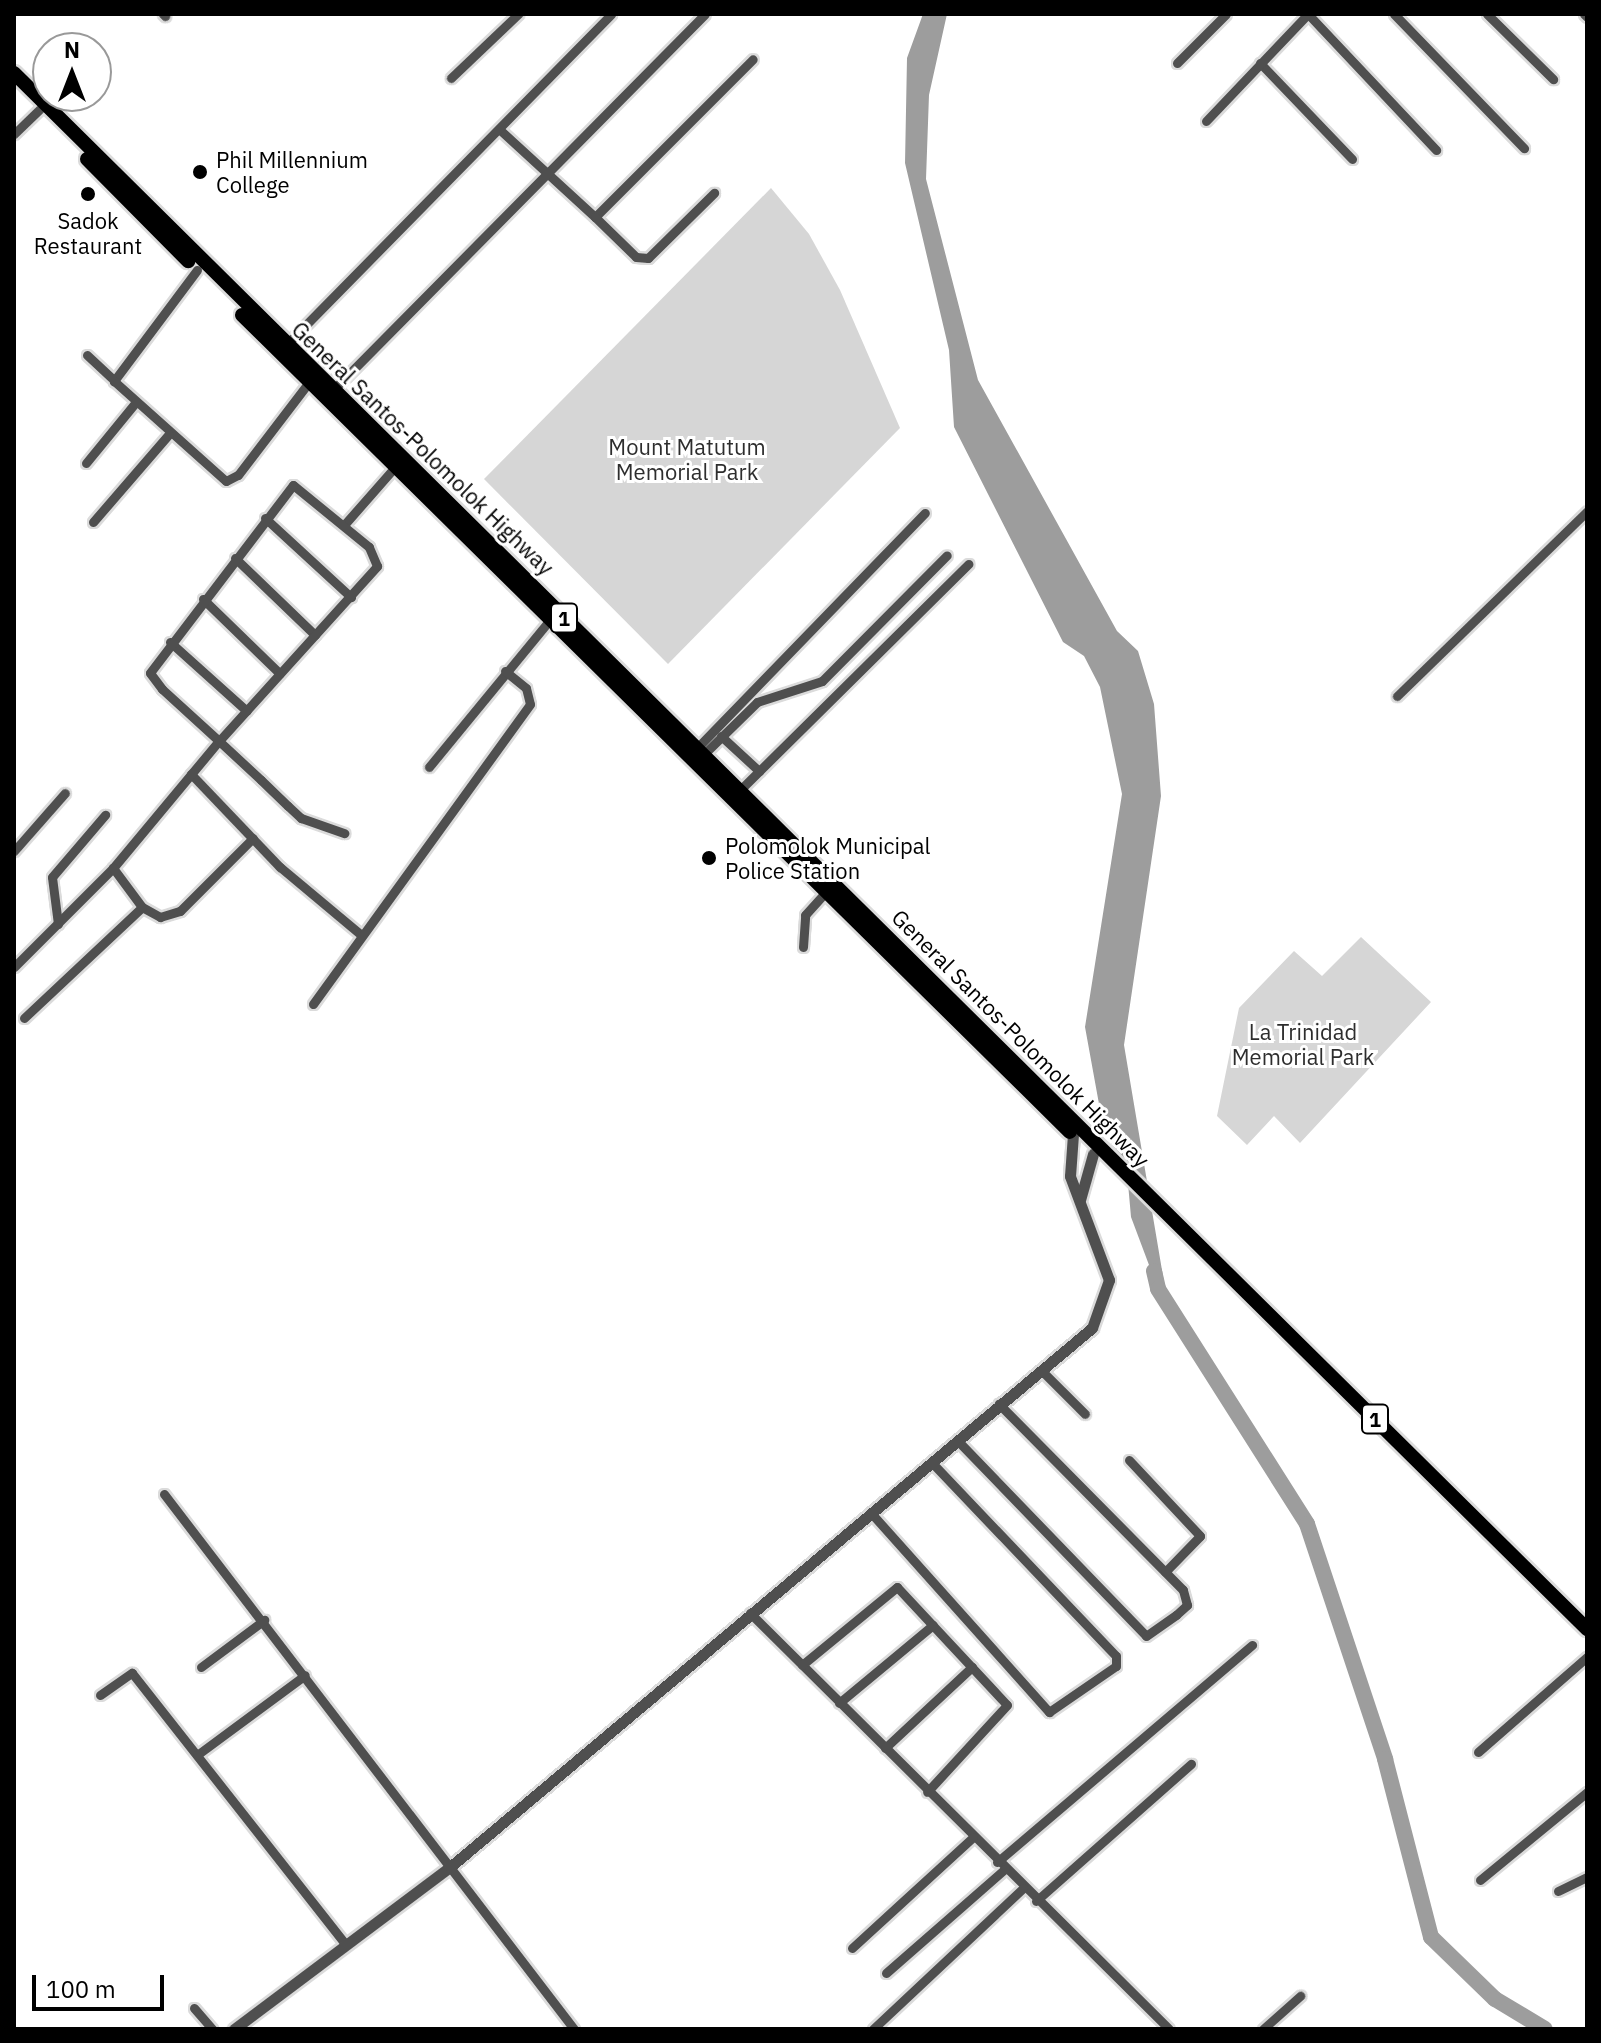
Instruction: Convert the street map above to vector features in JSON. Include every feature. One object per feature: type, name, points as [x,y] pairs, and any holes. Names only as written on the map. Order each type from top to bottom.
[{"type":"highway","name":"General Santos-Polomolok Highway","points":[[14,73],[332,391],[741,789],[1114,1169]]},
{"type":"highway","name":"1","points":[[14,85],[32,103]]},
{"type":"highway","name":"1","points":[[41,112],[548,622],[824,894],[1093,1154],[1114,1169],[1587,1629]]},
{"type":"highway","name":"1","points":[[1163,1217],[1587,1639]]},
{"type":"street","points":[[451,78],[518,14]]},
{"type":"street","points":[[286,345],[611,14]]},
{"type":"street","points":[[332,391],[705,14]]},
{"type":"street","points":[[1177,63],[1226,14]]},
{"type":"street","points":[[1394,14],[1524,148]]},
{"type":"street","points":[[1487,14],[1553,79]]},
{"type":"street","points":[[1206,121],[1306,16],[1436,150]]},
{"type":"street","points":[[595,217],[753,59]]},
{"type":"street","points":[[1260,63],[1352,159]]},
{"type":"street","points":[[14,134],[37,112]]},
{"type":"street","points":[[499,129],[636,257],[648,258],[714,193]]},
{"type":"street","points":[[111,377],[197,270]]},
{"type":"street","points":[[87,355],[169,434],[230,481],[309,382]]},
{"type":"street","points":[[86,463],[136,402]]},
{"type":"street","points":[[93,522],[169,434]]},
{"type":"street","points":[[344,525],[395,467]]},
{"type":"street","points":[[14,963],[113,868],[219,741],[351,597],[378,562],[344,525],[295,485],[265,518],[150,666],[152,678],[219,741],[310,824],[344,833]]},
{"type":"street","points":[[1397,696],[1587,511]]},
{"type":"street","points":[[701,750],[925,513]]},
{"type":"street","points":[[265,518],[351,597]]},
{"type":"street","points":[[701,750],[757,702],[822,681],[947,555]]},
{"type":"street","points":[[235,558],[315,635]]},
{"type":"street","points":[[741,789],[968,564]]},
{"type":"street","points":[[203,599],[280,674]]},
{"type":"street","points":[[429,767],[548,622]]},
{"type":"street","points":[[170,642],[247,711]]},
{"type":"street","points":[[313,1004],[359,933],[530,704],[526,688],[505,671]]},
{"type":"street","points":[[721,736],[759,771]]},
{"type":"street","points":[[191,774],[253,838],[359,933]]},
{"type":"street","points":[[14,851],[65,793]]},
{"type":"street","points":[[58,924],[52,877],[105,815]]},
{"type":"street","points":[[113,868],[142,907],[160,917],[180,911],[253,838]]},
{"type":"street","points":[[803,947],[805,915],[824,894]]},
{"type":"street","points":[[24,1018],[142,907]]},
{"type":"street","points":[[234,2029],[450,1867],[1092,1328],[1107,1300],[1105,1255],[1068,1166],[1073,1134]]},
{"type":"street","points":[[1080,1201],[1093,1154]]},
{"type":"street","points":[[1041,1370],[1085,1414]]},
{"type":"street","points":[[957,1440],[1149,1637],[1187,1605],[1165,1572],[999,1404]]},
{"type":"street","points":[[1129,1460],[1200,1536],[1165,1572]]},
{"type":"street","points":[[872,1514],[1049,1712],[1116,1666],[1116,1656],[931,1462]]},
{"type":"street","points":[[164,1494],[264,1620],[574,2029]]},
{"type":"street","points":[[802,1665],[890,1587],[933,1625],[1006,1702],[1006,1712],[927,1792]]},
{"type":"street","points":[[750,1613],[1036,1901],[1169,2029]]},
{"type":"street","points":[[201,1667],[264,1620]]},
{"type":"street","points":[[839,1703],[933,1625]]},
{"type":"street","points":[[886,1973],[1001,1866],[1252,1645]]},
{"type":"street","points":[[1478,1752],[1587,1657]]},
{"type":"street","points":[[885,1748],[972,1667]]},
{"type":"street","points":[[100,1695],[132,1673],[346,1945]]},
{"type":"street","points":[[197,1755],[305,1675]]},
{"type":"street","points":[[1036,1901],[1191,1764]]},
{"type":"street","points":[[1480,1880],[1587,1792]]},
{"type":"street","points":[[852,1948],[973,1837]]},
{"type":"street","points":[[1558,1891],[1587,1877]]},
{"type":"street","points":[[873,2029],[1023,1888]]},
{"type":"street","points":[[1263,2029],[1300,1996]]},
{"type":"street","points":[[194,2008],[212,2029]]},
{"type":"green space","name":"Mount Matutum Memorial Park","points":[[771,188],[809,234],[840,290],[900,428],[668,664],[484,479]]},
{"type":"green space","name":"La Trinidad Memorial Park","points":[[1361,937],[1431,1002],[1300,1143],[1274,1116],[1247,1145],[1217,1116],[1239,1008],[1294,951],[1322,976]]},
{"type":"shaded area","points":[[923,14],[947,14],[929,95],[926,179],[978,380],[1117,631],[1138,651],[1154,704],[1161,796],[1124,1045],[1164,1282],[1158,1289],[1131,1217],[1126,1161],[1105,1137],[1085,1027],[1122,794],[1100,687],[1084,656],[1063,642],[954,427],[949,350],[905,163],[907,58]]},
{"type":"waterway","points":[[1154,1271],[1158,1289],[1307,1524],[1385,1759],[1431,1937],[1495,1999],[1545,2029]]},
{"type":"place","name":"Phil Millennium College","points":[[200,172]]},
{"type":"place","name":"Sadok Restaurant","points":[[88,194]]},
{"type":"place","name":"Polomolok Municipal Police Station","points":[[709,858]]}]
